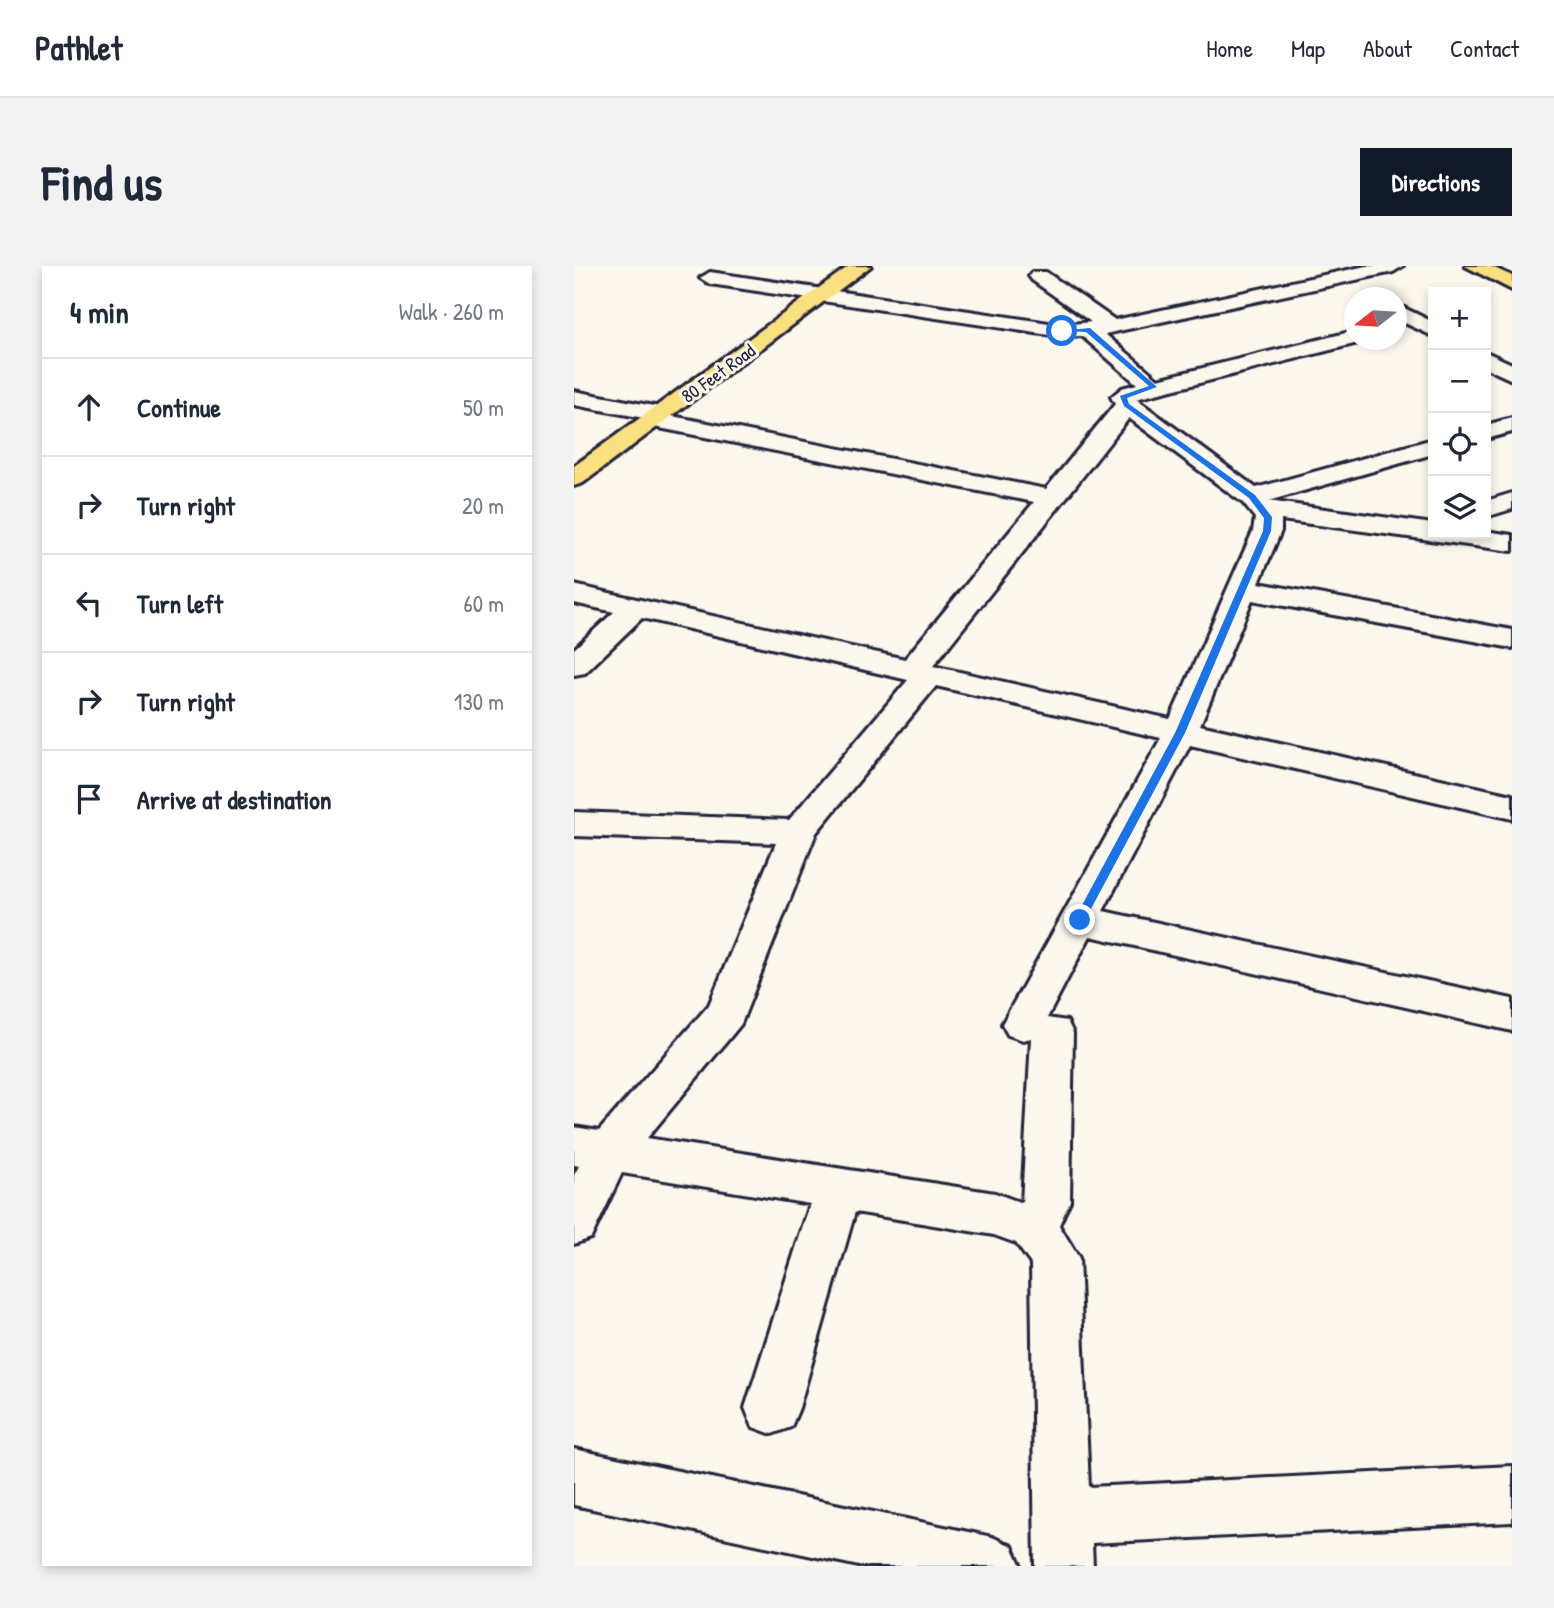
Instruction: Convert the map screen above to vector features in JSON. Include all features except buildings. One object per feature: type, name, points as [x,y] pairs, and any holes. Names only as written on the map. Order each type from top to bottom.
[{"type":"main road","name":"80 Feet Road","points":[[574,478],[824,296],[861,266]]},
{"type":"main road","points":[[1475,266],[1512,284]]},
{"type":"main road","points":[[1502,266],[1512,271]]},
{"type":"street","points":[[1315,266],[1355,287]]},
{"type":"street","points":[[710,278],[1036,328],[1087,330],[1393,266]]},
{"type":"street","points":[[1039,276],[1111,327]]},
{"type":"street","points":[[1407,316],[1426,326]]},
{"type":"street","points":[[1407,327],[1426,326]]},
{"type":"street","points":[[1087,330],[1153,387]]},
{"type":"street","points":[[1033,1228],[1046,1200],[1037,1028],[1080,920],[1180,733],[1267,531],[1268,517],[1257,503],[1126,405],[1123,397],[1153,387],[1344,339]]},
{"type":"street","points":[[1491,362],[1512,373]]},
{"type":"street","points":[[574,398],[1052,498]]},
{"type":"street","points":[[574,1223],[591,1149],[726,1013],[799,832],[1052,498],[1126,405]]},
{"type":"street","points":[[1491,431],[1512,425]]},
{"type":"street","points":[[1257,503],[1428,448]]},
{"type":"street","points":[[1491,507],[1512,501]]},
{"type":"street","points":[[1257,503],[1428,529]]},
{"type":"street","points":[[1482,539],[1512,543]]},
{"type":"street","points":[[1242,589],[1512,639]]},
{"type":"street","points":[[574,594],[1512,807]]},
{"type":"street","points":[[574,666],[636,608]]},
{"type":"street","points":[[574,824],[799,832]]},
{"type":"street","points":[[1080,920],[1512,1015]]},
{"type":"street","points":[[591,1149],[995,1214],[1033,1228],[1055,1258],[1063,1541],[1512,1494]]},
{"type":"street","points":[[772,1408],[838,1189]]},
{"type":"street","points":[[574,1477],[992,1566]]},
{"type":"route","points":[[1062,331],[1087,330],[1153,387],[1123,397],[1126,405],[1252,496],[1268,517],[1267,531],[1180,733],[1080,920]]}]
